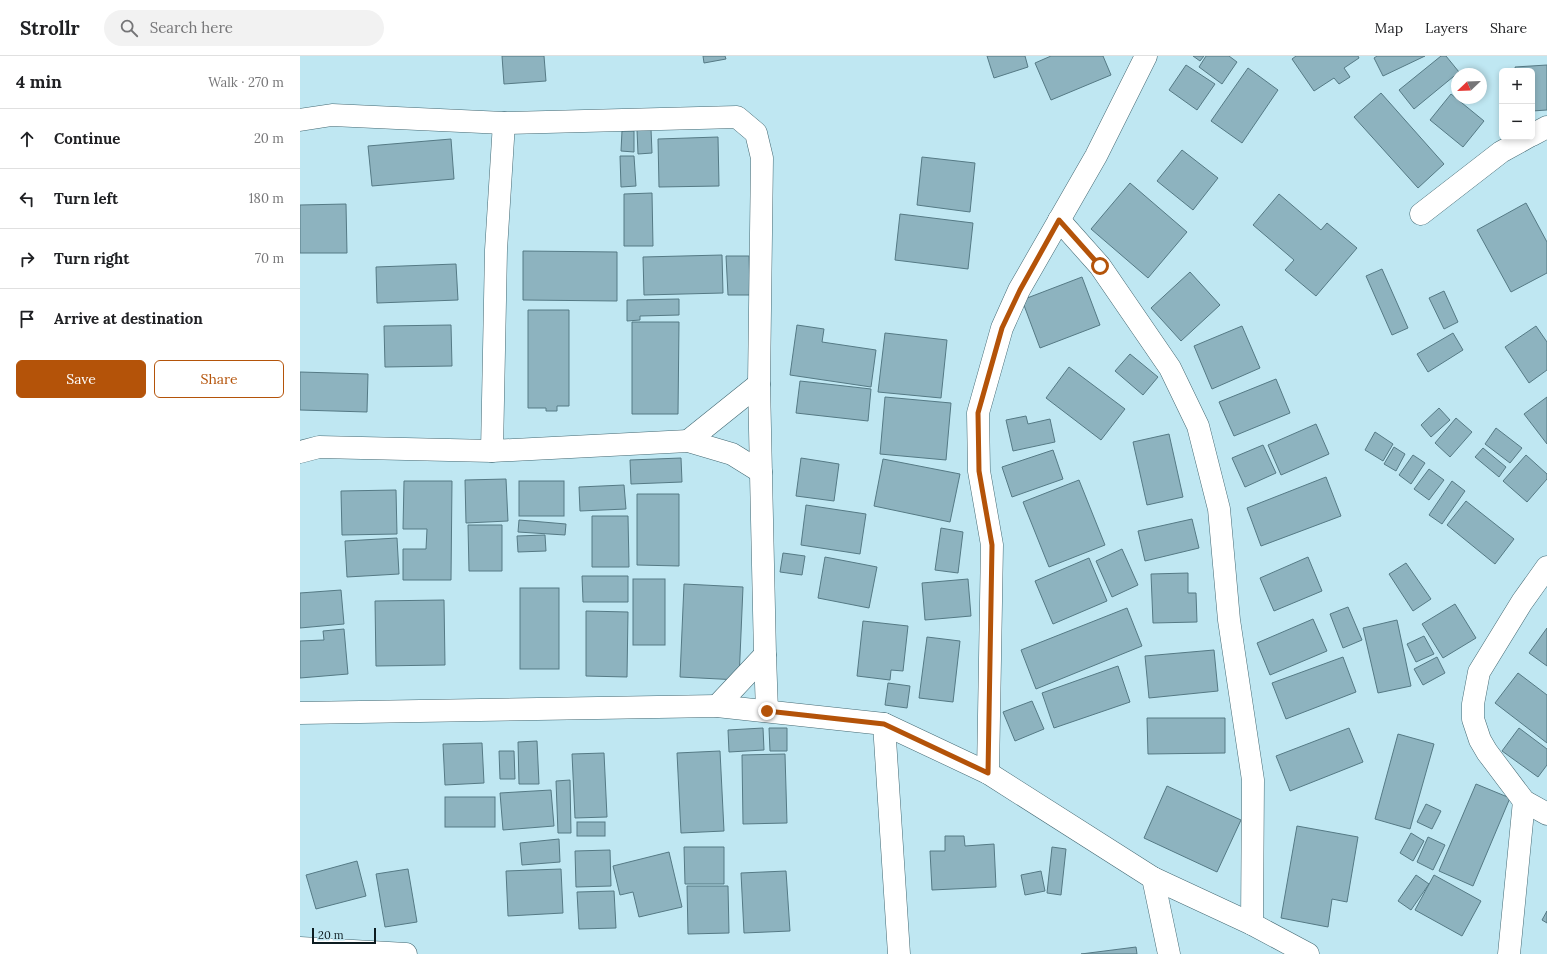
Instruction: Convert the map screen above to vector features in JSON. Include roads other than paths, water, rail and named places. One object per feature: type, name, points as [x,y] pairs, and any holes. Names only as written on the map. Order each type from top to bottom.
[{"type":"street","points":[[988,773],[992,545],[979,471],[978,413],[1002,328],[1020,290],[1096,156],[1146,56]]},
{"type":"street","points":[[300,120],[332,115],[504,123],[737,117],[756,133],[762,158],[759,384],[767,711]]},
{"type":"street","points":[[492,451],[496,250],[504,123]]},
{"type":"street","points":[[1535,133],[1547,127]]},
{"type":"street","points":[[1421,214],[1501,152],[1523,140]]},
{"type":"street","points":[[1059,220],[1100,266],[1170,368],[1198,426],[1219,509],[1229,620],[1253,780],[1252,924]]},
{"type":"street","points":[[688,441],[759,384]]},
{"type":"street","points":[[300,452],[319,448],[492,451],[688,441],[732,454],[761,472]]},
{"type":"street","points":[[1547,567],[1522,602],[1478,672],[1473,704],[1473,719],[1480,740],[1487,752],[1524,801],[1547,814]]},
{"type":"street","points":[[717,706],[765,655]]},
{"type":"street","points":[[300,713],[717,706],[884,724],[988,773],[1153,878],[1252,924],[1308,954]]},
{"type":"street","points":[[884,724],[899,954]]},
{"type":"street","points":[[1509,954],[1524,801]]},
{"type":"street","points":[[1153,878],[1169,954]]},
{"type":"street","points":[[300,948],[406,954]]}]
